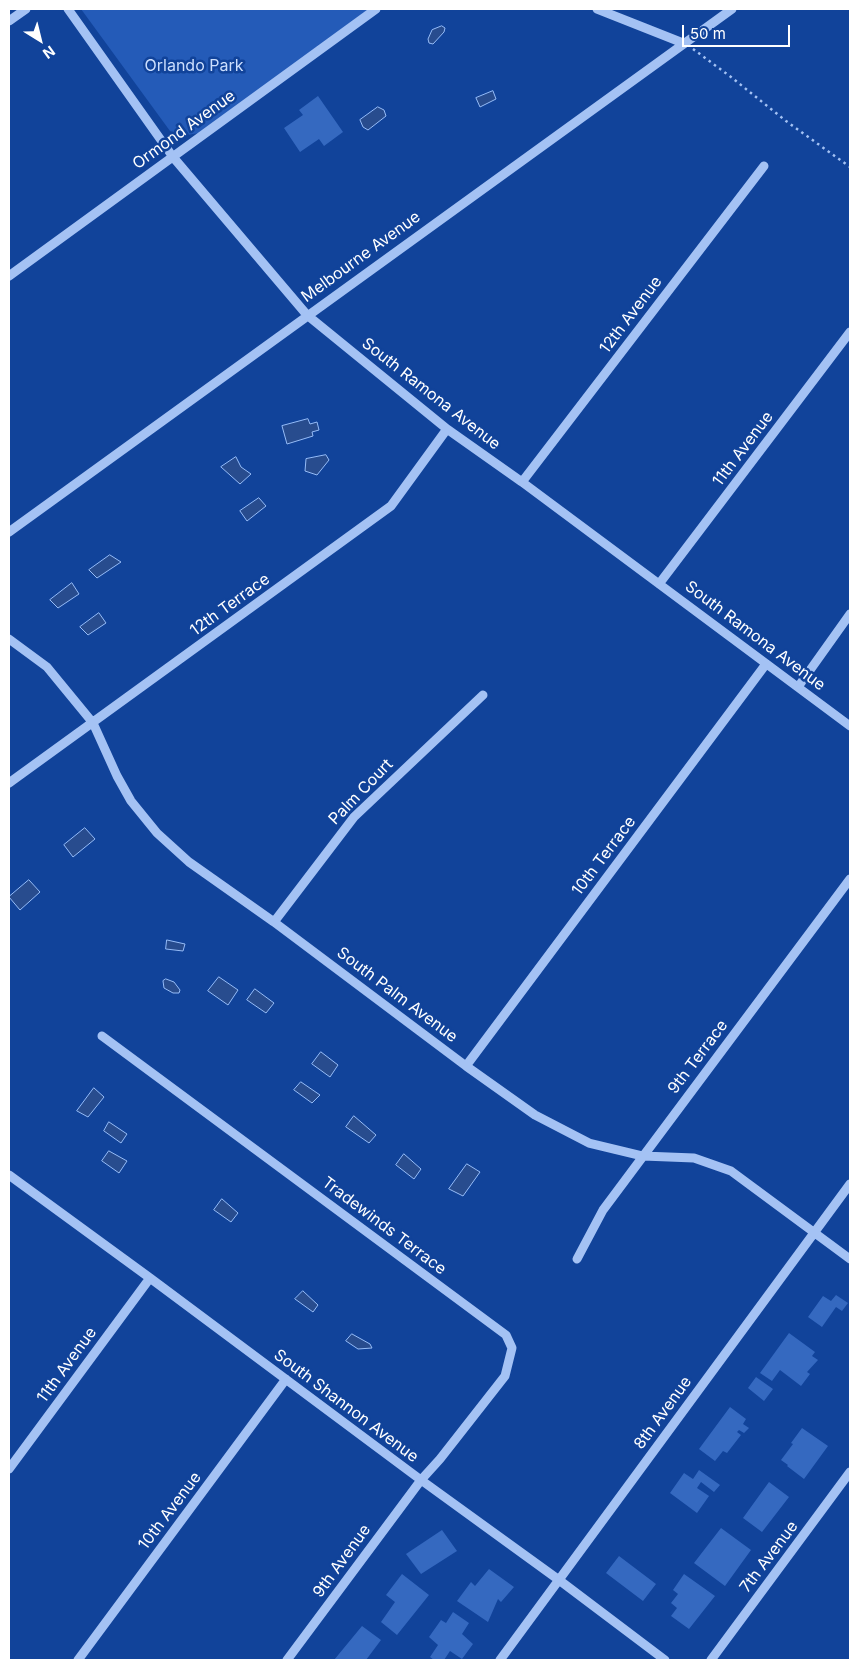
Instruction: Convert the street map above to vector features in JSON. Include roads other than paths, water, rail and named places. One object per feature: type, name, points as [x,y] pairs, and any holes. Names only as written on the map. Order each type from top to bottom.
[{"type":"street","points":[[9,21],[26,9]]},
{"type":"street","name":"South Ramona Avenue","points":[[68,9],[173,157],[307,315],[446,429],[522,482],[850,726]]},
{"type":"street","name":"Ormond Avenue","points":[[9,276],[376,9]]},
{"type":"street","points":[[597,9],[684,43]]},
{"type":"street","name":"Melbourne Avenue","points":[[9,532],[732,9]]},
{"type":"street","name":"12th Avenue","points":[[522,482],[764,166]]},
{"type":"street","name":"11th Avenue","points":[[659,584],[850,332]]},
{"type":"street","name":"12th Terrace","points":[[9,783],[391,506],[446,429]]},
{"type":"street","points":[[798,687],[850,614]]},
{"type":"street","name":"South Palm Avenue","points":[[9,639],[47,667],[93,723],[117,776],[131,801],[157,833],[189,862],[274,922],[466,1066],[535,1115],[589,1143],[643,1156],[694,1158],[731,1171],[850,1259]]},
{"type":"street","name":"10th Terrace","points":[[466,1066],[766,664]]},
{"type":"street","name":"Palm Court","points":[[274,922],[354,817],[483,695]]},
{"type":"street","name":"9th Terrace","points":[[577,1258],[603,1210],[850,879]]},
{"type":"street","name":"Tradewinds Terrace","points":[[102,1036],[506,1335],[512,1348],[504,1376],[440,1459],[421,1480]]},
{"type":"street","name":"South Shannon Avenue","points":[[11,1180],[150,1278],[665,1660]]},
{"type":"street","name":"8th Avenue","points":[[500,1660],[850,1184]]},
{"type":"street","name":"11th Avenue","points":[[9,1469],[150,1278]]},
{"type":"street","name":"10th Avenue","points":[[78,1660],[286,1380]]},
{"type":"street","name":"7th Avenue","points":[[711,1660],[850,1472]]},
{"type":"street","name":"9th Avenue","points":[[288,1660],[421,1480]]},
{"type":"park label","name":"Orlando Park","points":[[194,66]]}]
